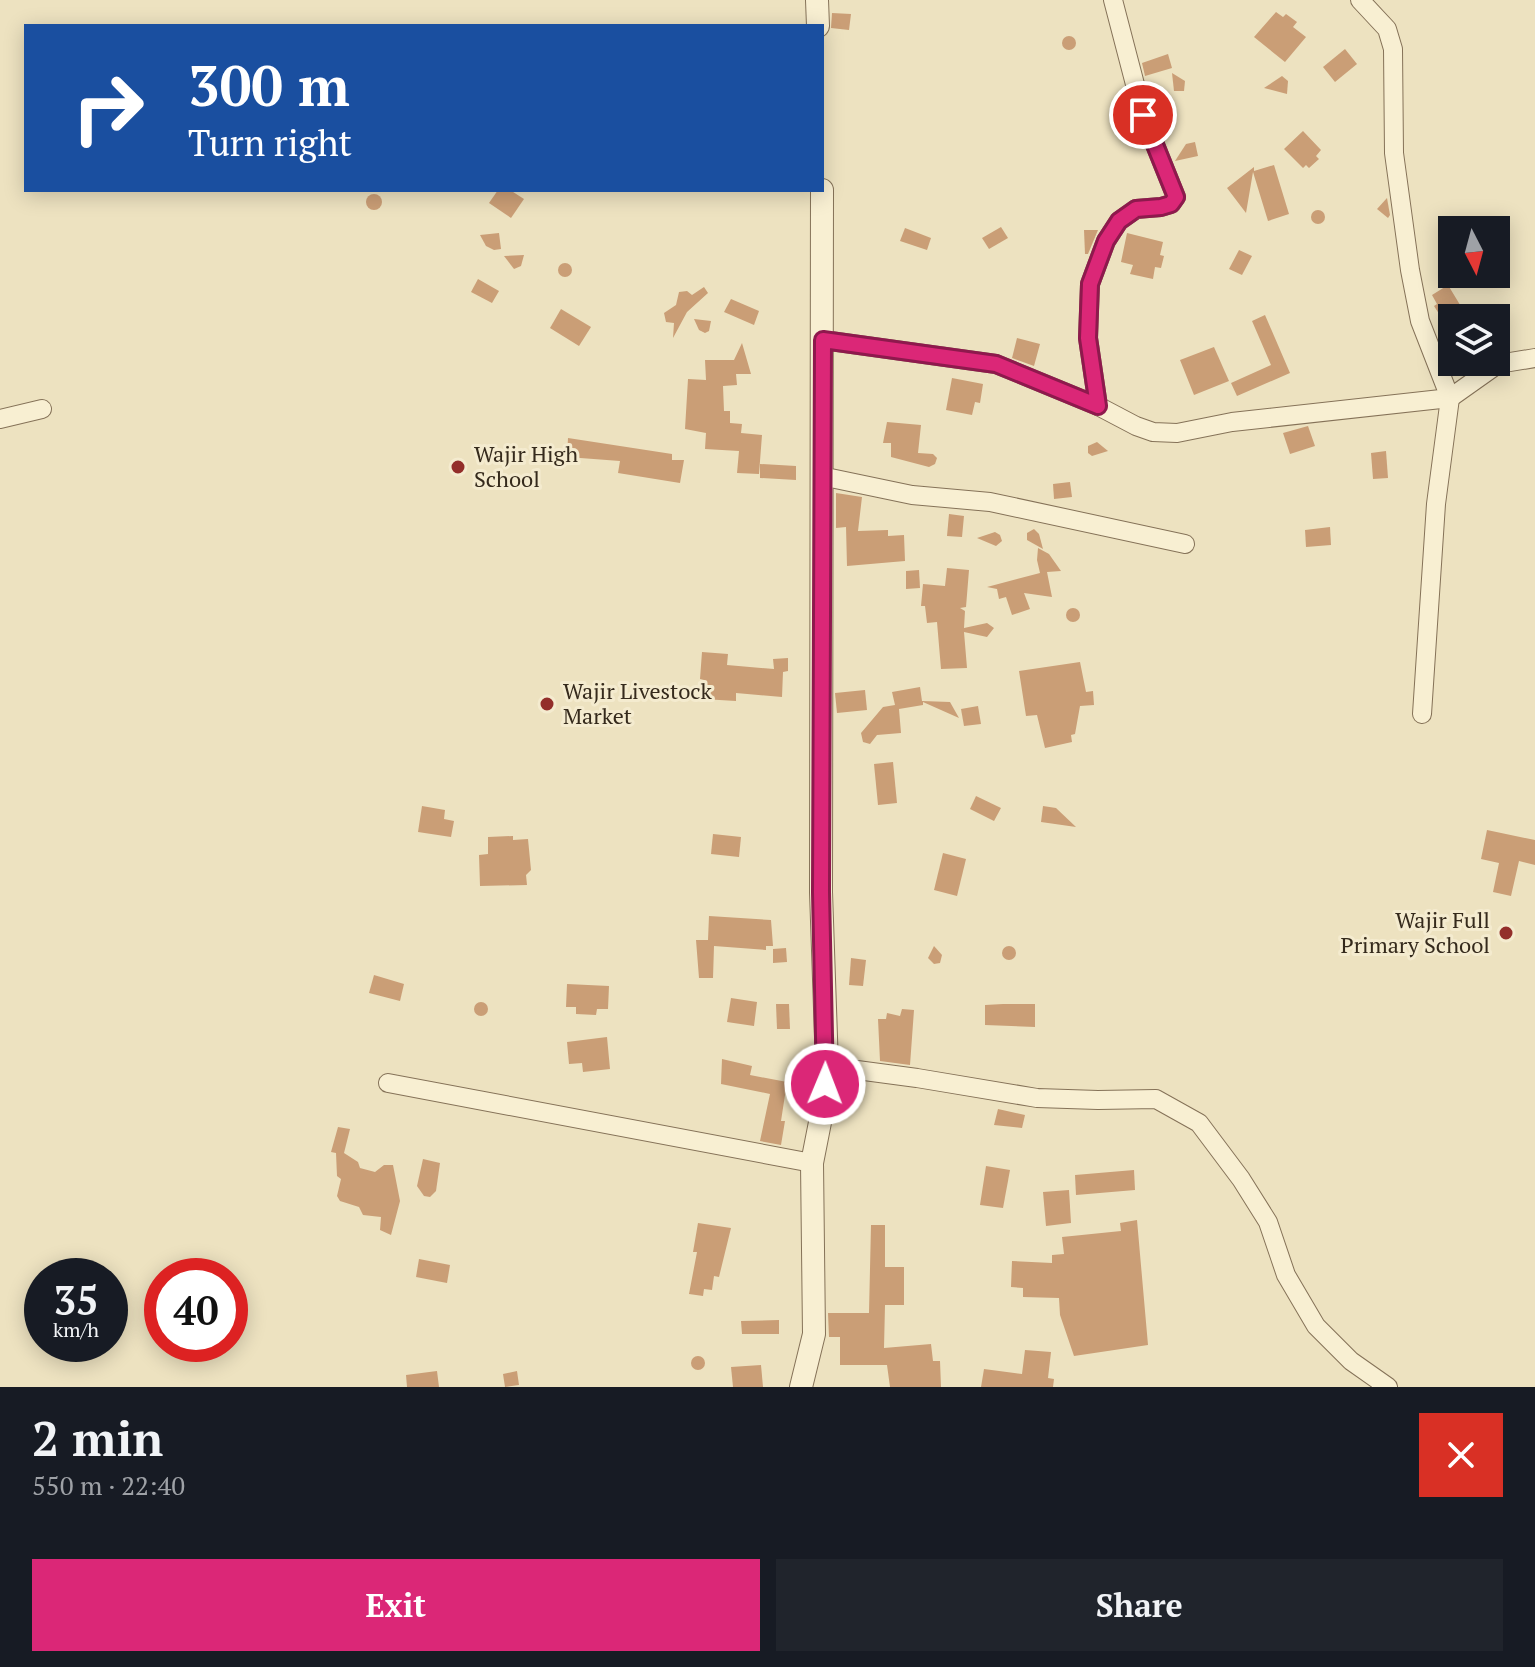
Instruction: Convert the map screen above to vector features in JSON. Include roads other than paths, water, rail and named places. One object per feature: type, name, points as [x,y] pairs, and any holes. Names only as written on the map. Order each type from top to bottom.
[{"type":"street","points":[[817,0],[818,24]]},
{"type":"street","points":[[1098,406],[1088,338],[1090,284],[1106,241],[1119,221],[1136,209],[1171,204],[1176,197],[1143,115],[1113,0]]},
{"type":"street","points":[[1360,0],[1387,29],[1393,49],[1394,153],[1410,270],[1420,321],[1450,398],[1436,504],[1422,714]]},
{"type":"street","points":[[801,1387],[814,1334],[812,1163],[824,1102],[827,1066],[821,892],[822,192]]},
{"type":"street","points":[[823,340],[996,364],[1153,432],[1177,433],[1232,422],[1450,398],[1498,364],[1535,358]]},
{"type":"street","points":[[0,419],[42,409]]},
{"type":"street","points":[[821,476],[912,495],[990,502],[1185,544]]},
{"type":"street","points":[[827,1066],[1037,1098],[1156,1099],[1199,1123],[1241,1179],[1268,1222],[1286,1275],[1316,1326],[1351,1361],[1388,1387]]},
{"type":"street","points":[[388,1083],[812,1163]]},
{"type":"place","name":"Wajir High School","points":[[458,467]]},
{"type":"place","name":"Wajir Livestock Market","points":[[547,704]]},
{"type":"place","name":"Wajir Full Primary School","points":[[1506,933]]}]
